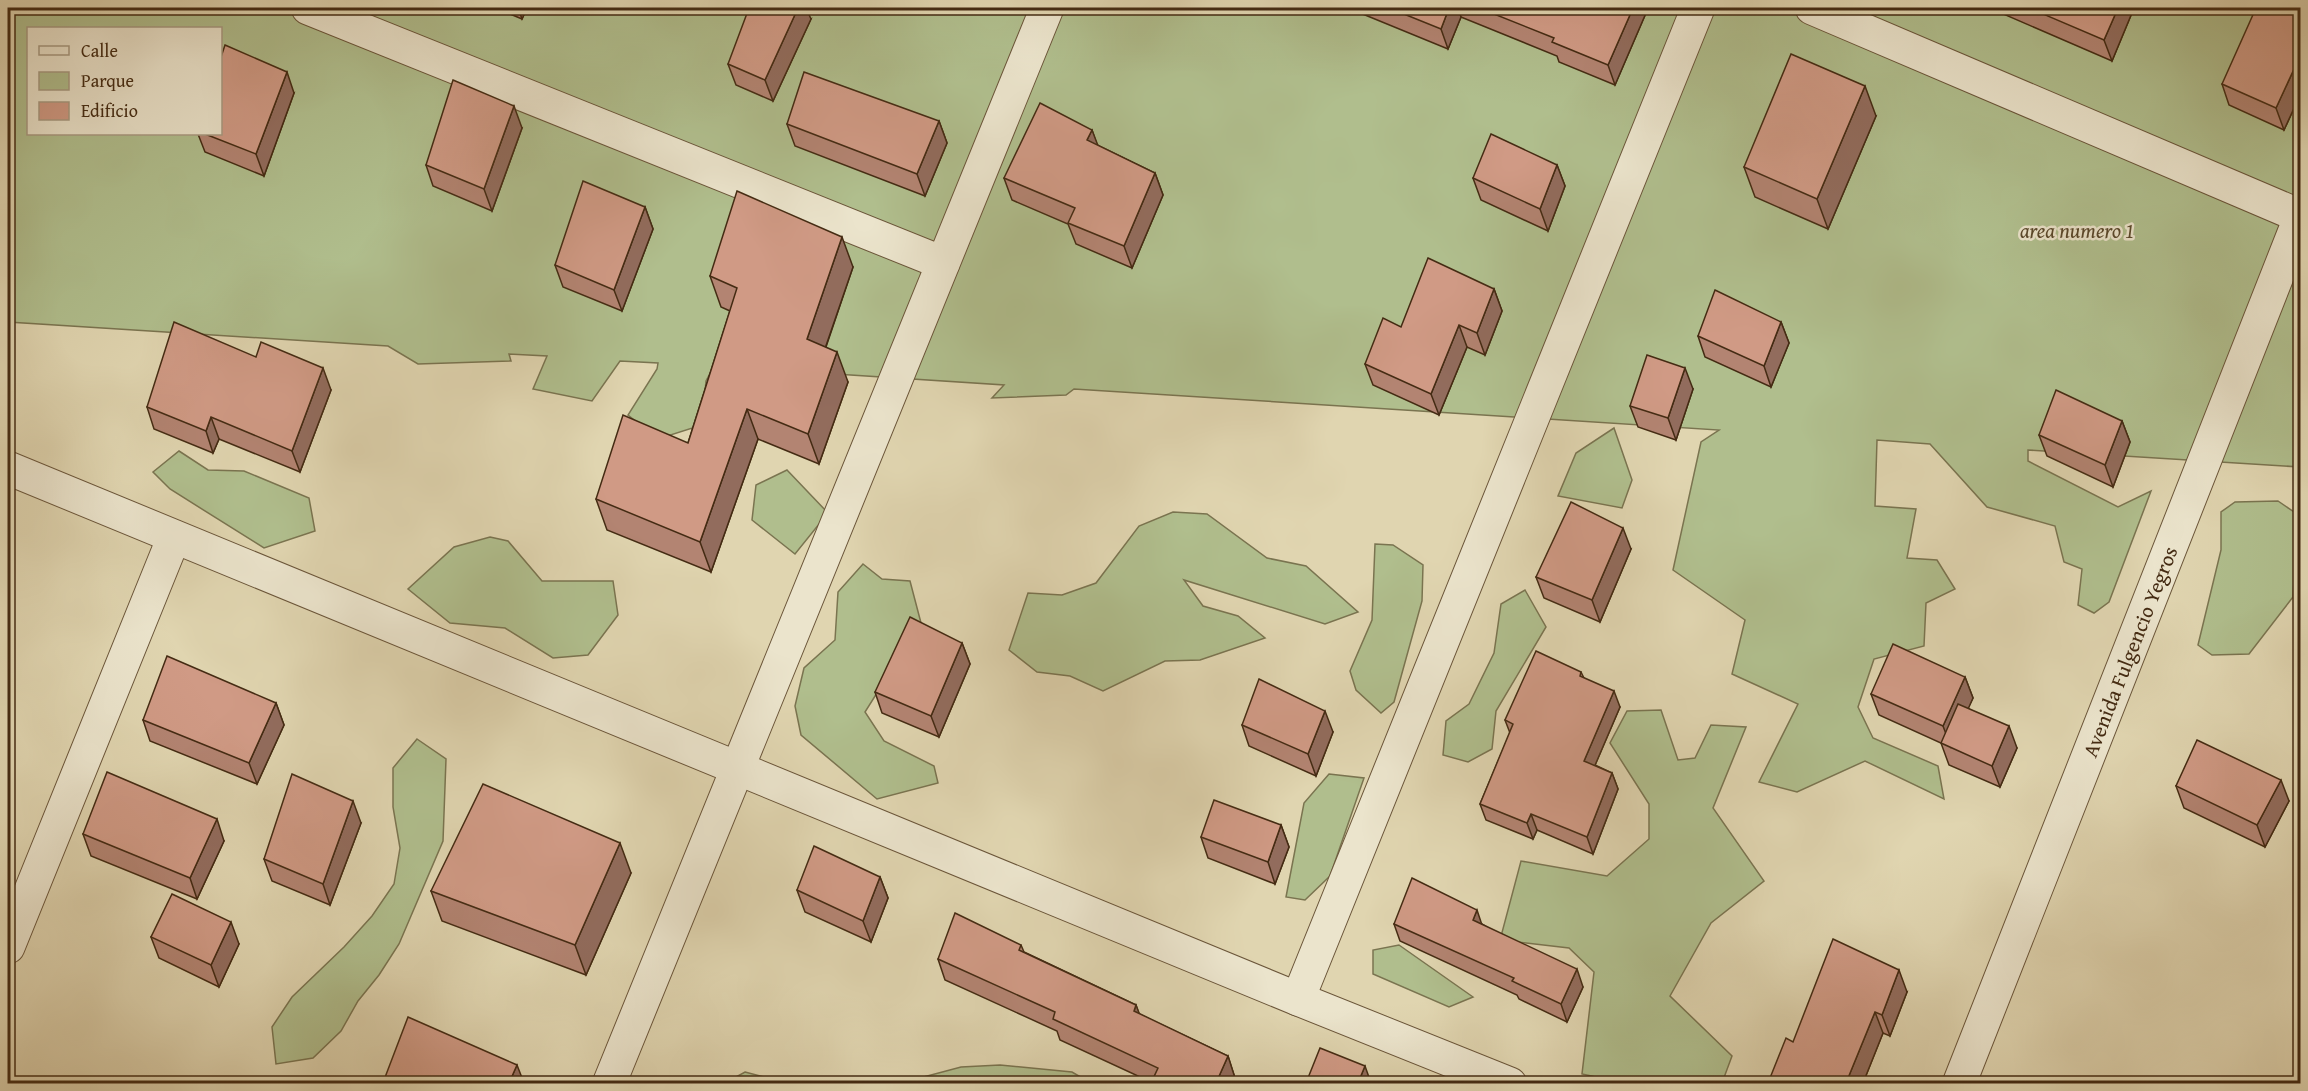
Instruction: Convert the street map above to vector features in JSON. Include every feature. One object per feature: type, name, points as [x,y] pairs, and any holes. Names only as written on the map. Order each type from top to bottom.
[{"type":"street","points":[[308,8],[943,263]]},
{"type":"street","points":[[609,1083],[1047,8]]},
{"type":"street","points":[[1298,999],[1698,8]]},
{"type":"street","points":[[1812,8],[2301,217]]},
{"type":"street","name":"Avenida Fulgencio Yegros","points":[[1959,1083],[2301,217]]},
{"type":"street","points":[[8,468],[1298,999],[1510,1083]]},
{"type":"street","points":[[8,947],[174,537]]},
{"type":"green space","name":"area numero 1","points":[[8,8],[2300,8],[2300,467],[2028,450],[2028,461],[2118,507],[2151,491],[2109,602],[2094,613],[2078,605],[2082,569],[2064,562],[2055,526],[1987,507],[1930,444],[1877,440],[1875,506],[1916,509],[1907,558],[1937,560],[1955,589],[1926,603],[1924,646],[1874,659],[1858,707],[1873,738],[1938,766],[1944,799],[1865,761],[1797,792],[1759,782],[1798,704],[1732,674],[1745,620],[1673,570],[1701,442],[1719,430],[1074,389],[1066,395],[992,398],[1004,385],[714,366],[706,381],[702,425],[658,439],[628,415],[657,369],[658,363],[620,361],[592,401],[533,389],[547,356],[509,354],[511,361],[418,364],[388,346],[8,322]]},
{"type":"green space","points":[[1614,428],[1632,480],[1622,508],[1558,496],[1576,453]]},
{"type":"green space","points":[[179,451],[208,470],[244,471],[309,498],[315,531],[264,548],[170,489],[153,472]]},
{"type":"green space","points":[[787,470],[828,513],[795,554],[752,520],[756,485]]},
{"type":"green space","points":[[2278,501],[2294,512],[2296,548],[2293,597],[2249,654],[2212,655],[2198,645],[2221,550],[2221,512],[2235,502]]},
{"type":"green space","points":[[1173,512],[1207,514],[1267,558],[1306,566],[1358,612],[1325,624],[1184,580],[1203,606],[1238,616],[1265,638],[1200,660],[1165,661],[1103,691],[1070,676],[1037,672],[1009,650],[1028,593],[1062,595],[1096,583],[1139,526]]},
{"type":"green space","points":[[490,537],[508,541],[542,581],[613,581],[618,615],[588,655],[553,658],[505,628],[450,623],[408,589],[454,547]]},
{"type":"green space","points":[[1375,544],[1393,545],[1423,565],[1422,601],[1394,702],[1381,713],[1356,690],[1350,671],[1372,620]]},
{"type":"green space","points":[[863,564],[882,579],[910,581],[921,623],[865,712],[884,741],[934,766],[938,783],[877,799],[801,735],[795,706],[804,668],[835,640],[838,592]]},
{"type":"green space","points":[[1525,590],[1546,627],[1496,711],[1492,749],[1468,762],[1443,755],[1446,721],[1469,704],[1494,653],[1501,604]]},
{"type":"green space","points":[[1661,710],[1678,760],[1695,758],[1711,725],[1746,727],[1713,808],[1764,881],[1711,923],[1670,996],[1732,1056],[1722,1083],[1624,1083],[1582,1074],[1594,972],[1569,948],[1500,940],[1521,861],[1607,876],[1649,839],[1649,804],[1610,743],[1627,711]]},
{"type":"green space","points":[[417,739],[446,759],[443,841],[399,944],[379,975],[358,1001],[341,1031],[313,1058],[276,1064],[272,1027],[292,997],[344,947],[372,916],[394,884],[400,848],[393,807],[393,768]]},
{"type":"green space","points":[[1329,774],[1364,778],[1330,876],[1305,900],[1286,897],[1304,803]]},
{"type":"green space","points":[[1399,945],[1473,997],[1449,1007],[1373,974],[1373,950]]},
{"type":"green space","points":[[1000,1065],[1072,1072],[1091,1083],[901,1083],[961,1067]]},
{"type":"green space","points":[[745,1072],[783,1082],[786,1083],[725,1083]]},
{"type":"building","points":[[749,8],[798,8],[765,80],[728,64]]},
{"type":"building","points":[[1389,8],[1449,8],[1441,29]]},
{"type":"building","points":[[1479,8],[1633,8],[1608,65],[1552,42],[1554,38]]},
{"type":"building","points":[[2029,8],[2118,8],[2104,40]]},
{"type":"building","points":[[2256,8],[2301,8],[2301,54],[2276,108],[2222,84]]},
{"type":"building","points":[[225,45],[287,72],[256,154],[208,135],[222,135],[222,54]]},
{"type":"building","points":[[1791,54],[1865,86],[1817,199],[1744,167]]},
{"type":"building","points":[[804,72],[939,121],[917,174],[787,124]]},
{"type":"building","points":[[453,80],[514,106],[484,189],[426,165]]},
{"type":"building","points":[[1040,103],[1092,130],[1087,140],[1155,173],[1124,246],[1068,223],[1075,208],[1004,178]]},
{"type":"building","points":[[1491,134],[1557,165],[1540,209],[1473,178]]},
{"type":"building","points":[[583,181],[645,207],[614,290],[555,265]]},
{"type":"building","points":[[737,191],[842,237],[807,339],[837,352],[808,434],[747,409],[700,542],[596,499],[623,415],[688,443],[737,288],[710,276]]},
{"type":"building","points":[[1428,258],[1494,289],[1477,333],[1459,325],[1431,394],[1365,364],[1383,318],[1401,327]]},
{"type":"building","points":[[1715,290],[1781,322],[1764,366],[1698,336]]},
{"type":"building","points":[[174,322],[256,357],[261,342],[323,368],[292,451],[211,417],[206,431],[147,407]]},
{"type":"building","points":[[1647,355],[1685,368],[1668,418],[1630,406]]},
{"type":"building","points":[[2056,390],[2122,421],[2105,465],[2039,435]]},
{"type":"building","points":[[1571,502],[1623,528],[1592,600],[1536,577]]},
{"type":"building","points":[[910,617],[962,643],[931,716],[875,692]]},
{"type":"building","points":[[1893,644],[1965,677],[1943,726],[1871,694]]},
{"type":"building","points":[[1536,651],[1581,672],[1580,676],[1614,691],[1584,761],[1612,773],[1587,837],[1531,814],[1527,823],[1480,804],[1513,724],[1505,720]]},
{"type":"building","points":[[167,656],[276,703],[249,763],[143,720]]},
{"type":"building","points":[[1259,679],[1325,711],[1308,754],[1242,725]]},
{"type":"building","points":[[1958,704],[2009,726],[1992,766],[1941,743]]},
{"type":"building","points":[[2197,740],[2281,780],[2257,825],[2176,786]]},
{"type":"building","points":[[107,772],[217,819],[190,878],[83,834]]},
{"type":"building","points":[[292,774],[353,801],[323,884],[264,859]]},
{"type":"building","points":[[483,784],[620,843],[575,945],[431,891]]},
{"type":"building","points":[[1214,800],[1281,825],[1268,862],[1201,837]]},
{"type":"building","points":[[814,846],[880,877],[863,921],[797,890]]},
{"type":"building","points":[[1412,878],[1477,910],[1473,920],[1577,969],[1561,1004],[1512,981],[1514,978],[1394,924]]},
{"type":"building","points":[[172,894],[231,922],[211,965],[151,937]]},
{"type":"building","points":[[955,913],[1021,945],[1019,950],[1136,1005],[1134,1011],[1228,1056],[1216,1083],[1151,1083],[1158,1068],[1053,1019],[1055,1012],[938,959]]},
{"type":"building","points":[[1833,939],[1899,970],[1882,1015],[1875,1012],[1846,1083],[1768,1083],[1786,1038],[1793,1042]]},
{"type":"building","points":[[408,1017],[517,1065],[509,1083],[392,1083],[384,1080]]},
{"type":"building","points":[[1320,1048],[1365,1066],[1358,1083],[1306,1083]]}]
